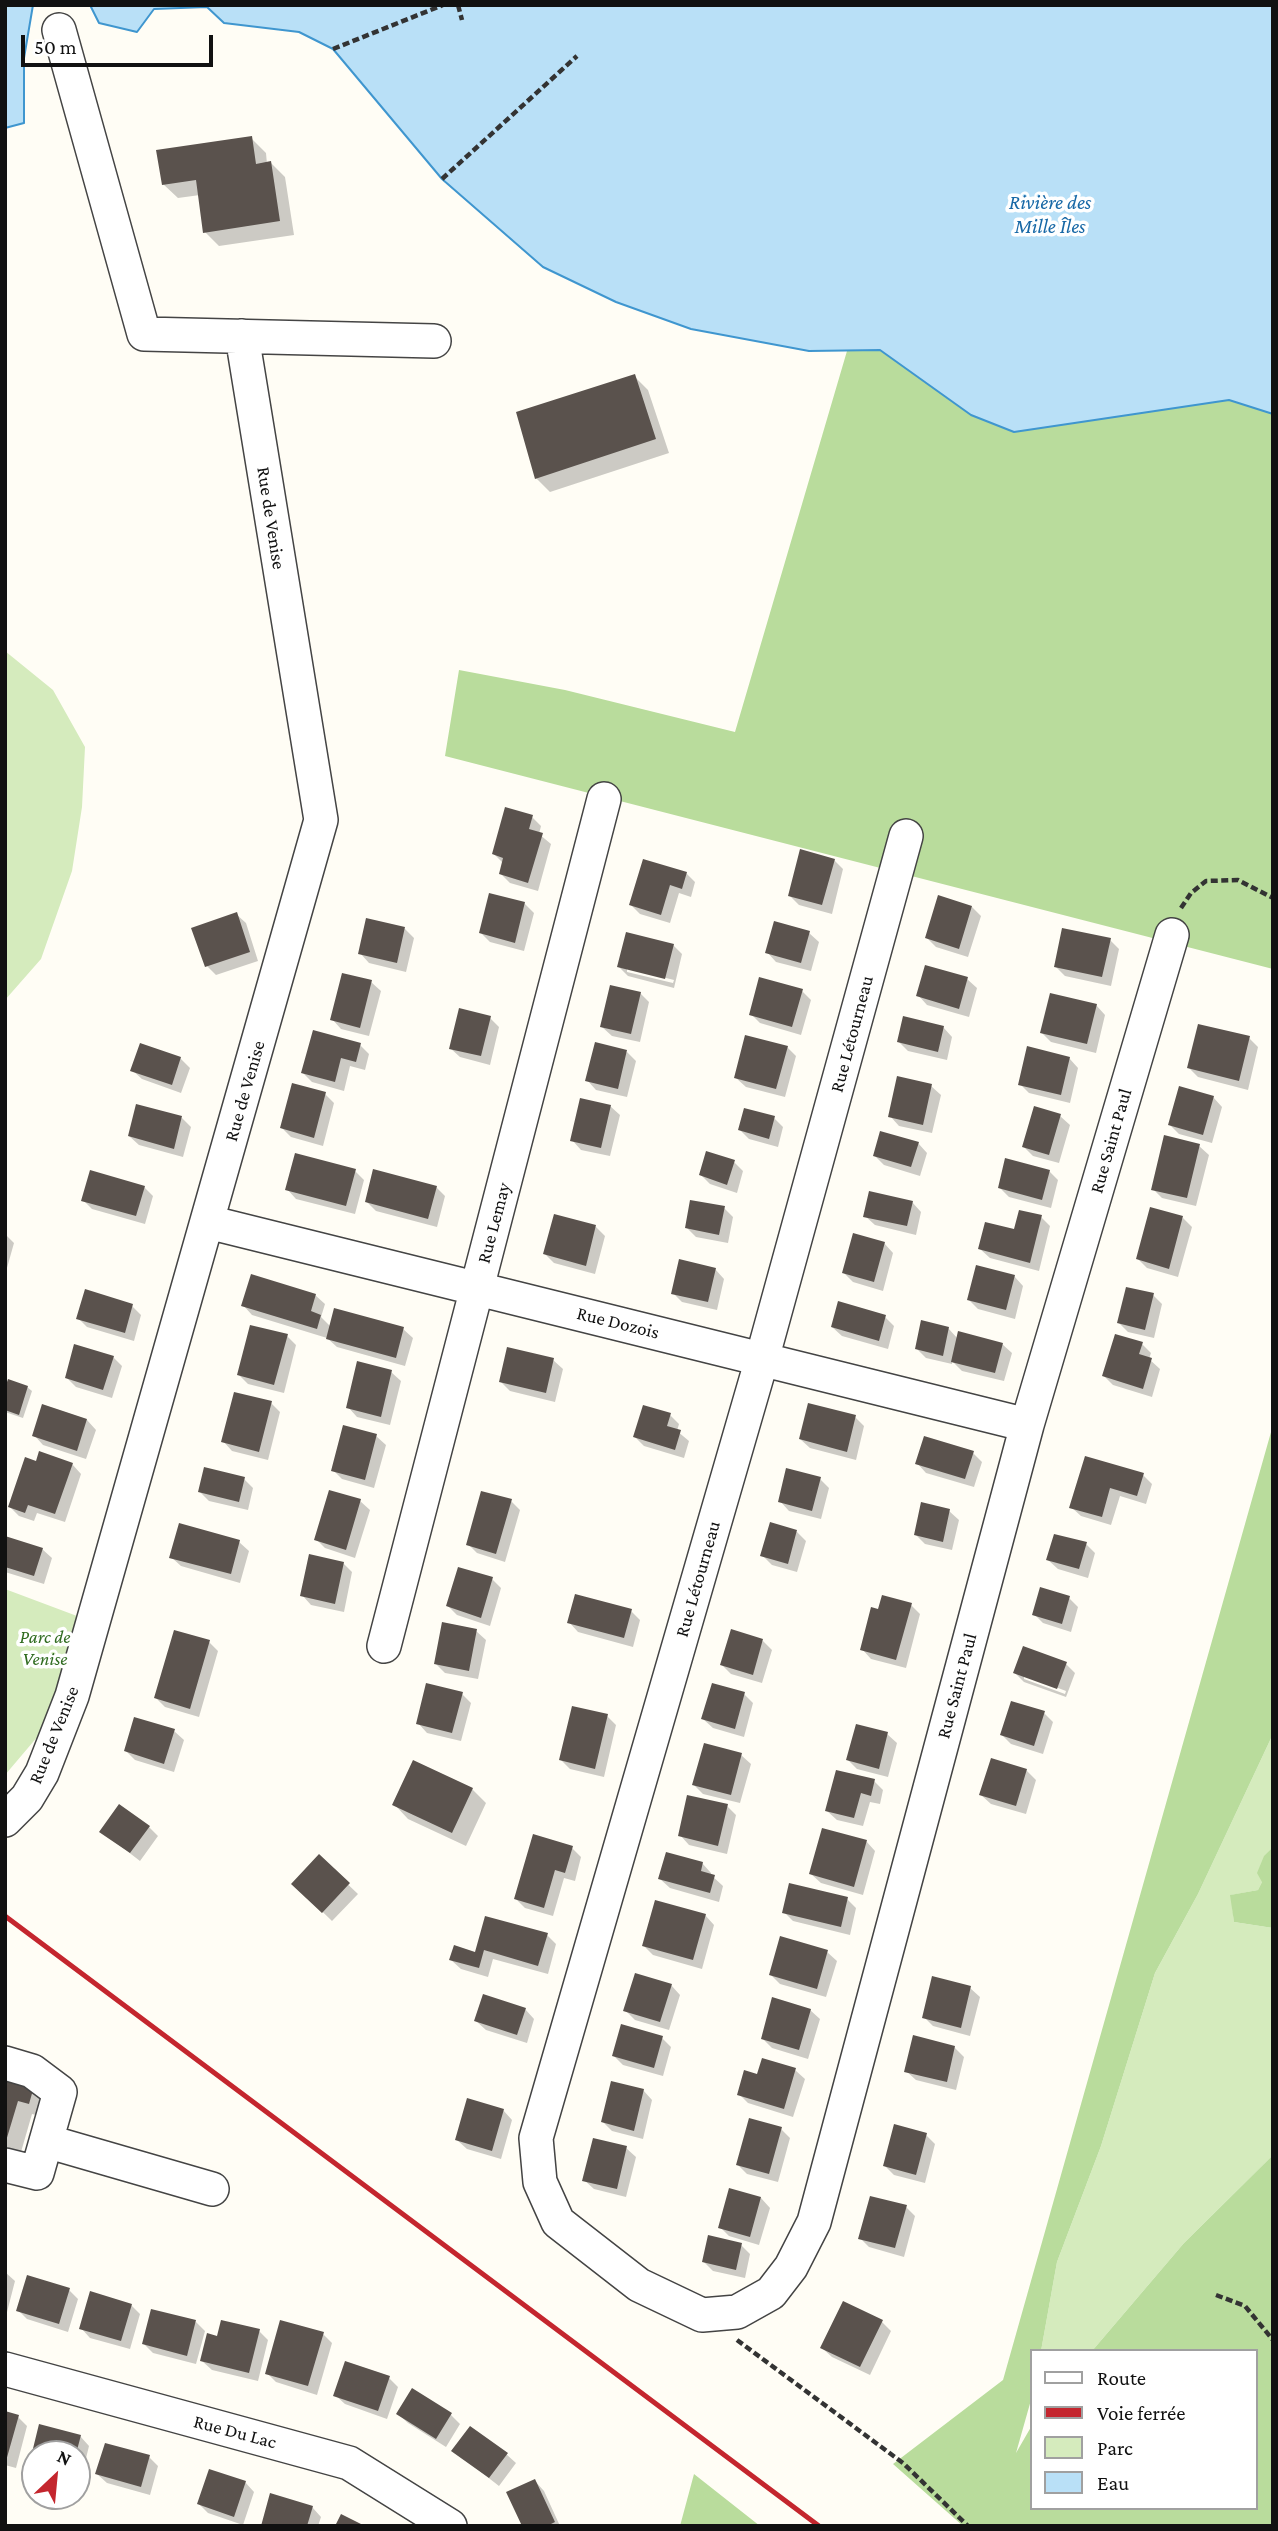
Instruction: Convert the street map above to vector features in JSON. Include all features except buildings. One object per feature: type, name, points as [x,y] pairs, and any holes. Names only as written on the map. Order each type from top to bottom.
[{"type":"street","points":[[59,30],[144,334],[434,341]]},
{"type":"street","name":"Rue de Venise","points":[[5,1820],[27,1798],[42,1773],[72,1696],[321,820],[242,336]]},
{"type":"street","name":"Rue Lemay","points":[[384,1646],[604,799]]},
{"type":"street","name":"Rue Létourneau","points":[[702,2315],[639,2285],[558,2222],[540,2182],[536,2138],[762,1359],[906,835]]},
{"type":"street","name":"Rue Saint Paul","points":[[702,2315],[737,2312],[771,2293],[791,2267],[814,2222],[1027,1425],[1172,935]]},
{"type":"street","name":"Rue Dozois","points":[[208,1222],[1027,1425]]},
{"type":"street","points":[[5,2063],[32,2071],[60,2092],[37,2173],[5,2165]]},
{"type":"street","points":[[46,2141],[212,2189]]},
{"type":"street","name":"Rue Du Lac","points":[[5,2369],[349,2463],[450,2526]]},
{"type":"path","points":[[333,49],[443,5]]},
{"type":"path","points":[[458,5],[462,20]]},
{"type":"path","points":[[442,179],[577,56]]},
{"type":"path","points":[[1172,935],[1179,911],[1191,893],[1206,881],[1238,880],[1273,898]]},
{"type":"path","points":[[1216,2295],[1245,2306],[1273,2340]]},
{"type":"path","points":[[702,2315],[904,2463],[968,2526]]},
{"type":"green space","points":[[880,350],[971,415],[1014,432],[1229,400],[1273,414],[1273,969],[445,756],[459,670],[565,690],[735,732],[847,351]]},
{"type":"green space","points":[[5,651],[53,690],[85,747],[82,807],[72,871],[41,959],[5,1000]]},
{"type":"green space","points":[[1273,1425],[1273,1734],[1198,1894],[1155,1973],[1101,2146],[1057,2262],[1041,2349],[1030,2349],[1030,2404],[1016,2453],[1030,2429],[1030,2510],[1257,2510],[1257,2349],[1094,2349],[1184,2243],[1273,2155],[1273,2526],[963,2526],[893,2464],[1003,2380]]},
{"type":"green space","name":"Parc de Venise","points":[[5,1589],[93,1622],[72,1696],[5,1775]]},
{"type":"green space","points":[[1273,1734],[1273,1847],[1264,1857],[1262,1882],[1258,1890],[1231,1895],[1234,1922],[1273,1928],[1273,2155],[1184,2243],[1094,2349],[1041,2349],[1057,2262],[1101,2146],[1155,1973],[1198,1894]]},
{"type":"green space","points":[[1273,1847],[1273,1928],[1234,1922],[1230,1895],[1258,1890],[1262,1882],[1257,1873],[1264,1856]]},
{"type":"green space","points":[[694,2474],[760,2526],[680,2526]]},
{"type":"water","points":[[5,5],[33,5],[24,58],[24,123],[5,128]]},
{"type":"water","name":"Rivière des Mille Îles","points":[[90,5],[1273,5],[1273,414],[1229,400],[1014,432],[971,415],[880,350],[809,351],[691,329],[616,302],[543,267],[442,179],[333,49],[299,32],[224,23],[207,7],[154,9],[137,32],[99,23]]},
{"type":"railway","points":[[5,1916],[819,2526]]}]
